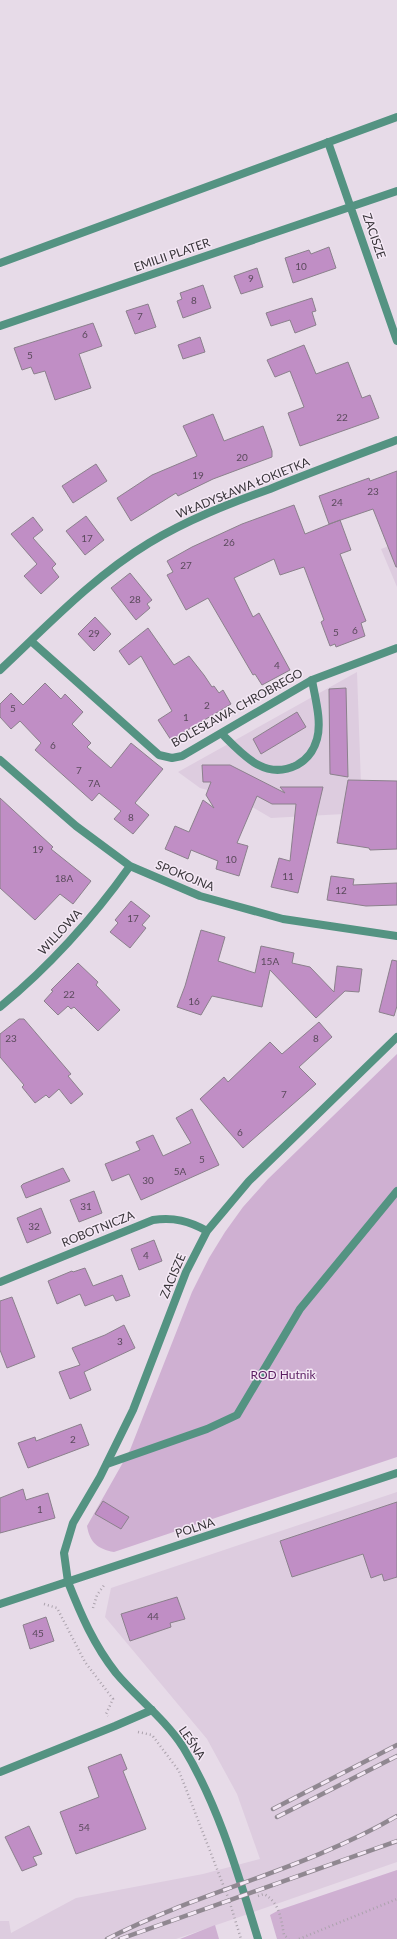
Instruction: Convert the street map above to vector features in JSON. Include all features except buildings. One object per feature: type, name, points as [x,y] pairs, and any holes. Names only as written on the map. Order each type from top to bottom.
[{"type":"street","points":[[0,263],[397,117]]},
{"type":"street","name":"ZACISZE","points":[[328,142],[352,207],[397,341]]},
{"type":"street","name":"ZACISZE","points":[[352,207],[397,191]]},
{"type":"street","name":"EMILII PLATER","points":[[0,326],[352,207]]},
{"type":"street","name":"WŁADYSŁAWA ŁOKIETKA","points":[[0,670],[79,595],[117,564],[181,524],[216,509],[397,440]]},
{"type":"street","name":"BOLESŁAWA CHROBREGO","points":[[32,640],[159,755],[172,758],[182,756],[222,734],[270,703],[312,680],[397,648]]},
{"type":"street","points":[[222,734],[246,758],[266,769],[289,769],[302,762],[313,752],[318,737],[318,719],[312,680]]},
{"type":"street","name":"SPOKOJNA","points":[[0,760],[76,826],[130,866],[200,896],[283,919],[397,936]]},
{"type":"street","name":"WILLOWA","points":[[0,1007],[64,948],[111,892],[130,866]]},
{"type":"street","name":"ZACISZE","points":[[68,1582],[64,1553],[73,1523],[107,1464],[133,1410],[186,1272],[207,1231],[249,1181],[397,1037]]},
{"type":"street","points":[[107,1464],[207,1429],[238,1415],[300,1309],[397,1191]]},
{"type":"street","name":"ROBOTNICZA","points":[[0,1282],[153,1220],[167,1218],[178,1219],[194,1224],[207,1231]]},
{"type":"street","name":"POLNA","points":[[0,1604],[397,1473]]},
{"type":"street","name":"LEŚNA","points":[[68,1582],[94,1642],[116,1673],[152,1710],[182,1746],[202,1781],[216,1814],[258,1939]]},
{"type":"street","points":[[0,1772],[152,1710]]},
{"type":"path","points":[[63,1618],[72,1640],[85,1662],[113,1699],[106,1714],[115,1726],[124,1734],[138,1732],[152,1735],[179,1771],[229,1900],[241,1939]]},
{"type":"path","points":[[246,1900],[264,1894],[271,1898],[279,1910],[284,1936],[289,1939]]},
{"type":"path","points":[[299,1939],[397,1899]]},
{"type":"shaded area","points":[[397,543],[397,587],[381,549]]},
{"type":"shaded area","points":[[357,672],[362,813],[271,818],[237,798],[200,788],[178,772]]},
{"type":"shaded area","points":[[397,1492],[397,1862],[176,1939],[0,1939],[0,1921],[9,1921],[11,1933],[76,1898],[203,1874],[260,1859],[237,1794],[207,1739],[105,1617],[111,1588]]},
{"type":"green space","name":"ROD Hutnik","points":[[397,1054],[397,1457],[114,1552],[99,1547],[90,1537],[87,1526],[130,1450],[192,1292],[209,1258],[243,1207],[268,1179]]},
{"type":"green space","points":[[397,1870],[397,1939],[277,1939],[270,1915],[279,1910]]},
{"type":"green space","points":[[215,1925],[219,1939],[180,1939]]},
{"type":"railway","points":[[273,1809],[397,1745]]},
{"type":"railway","points":[[277,1817],[397,1756]]},
{"type":"railway","points":[[107,1939],[142,1922],[179,1907],[326,1851],[362,1835],[397,1816]]},
{"type":"railway","points":[[120,1939],[397,1841]]}]
